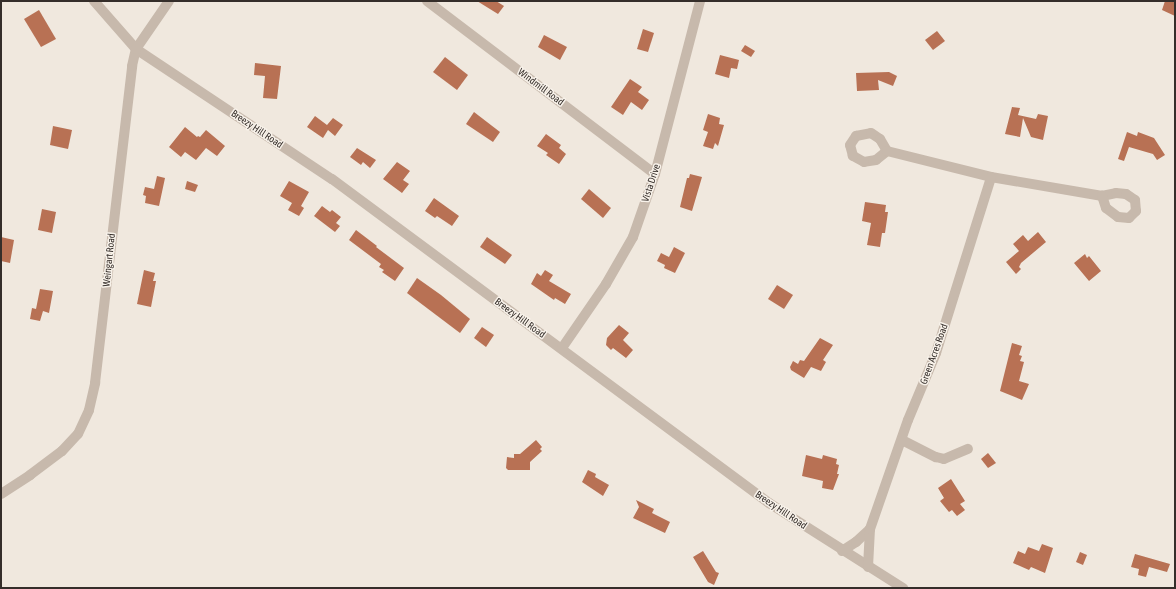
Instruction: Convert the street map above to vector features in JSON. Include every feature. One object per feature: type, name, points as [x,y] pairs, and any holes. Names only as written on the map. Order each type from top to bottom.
[{"type":"street","points":[[94,1],[136,49],[169,1]]},
{"type":"street","name":"Windmill Road","points":[[427,1],[655,174]]},
{"type":"street","name":"Vista Drive","points":[[562,348],[606,284],[633,237],[655,174],[700,1]]},
{"type":"street","name":"Breezy Hill Road","points":[[136,49],[332,179],[562,348],[769,503],[842,551],[903,588]]},
{"type":"street","name":"Weingart Road","points":[[1,494],[62,451],[80,430],[90,406],[96,377],[132,66],[136,49]]},
{"type":"street","points":[[887,151],[991,177],[1102,196]]},
{"type":"street","name":"Green Acres Road","points":[[868,567],[870,529],[902,440],[936,353],[991,177]]},
{"type":"street","points":[[902,440],[936,457],[944,459],[968,449]]},
{"type":"street","name":"Green Acres Road","points":[[842,551],[856,542],[870,529]]},
{"type":"building","points":[[477,1],[496,1],[504,6],[498,14]]},
{"type":"building","points":[[1165,1],[1175,1],[1175,16],[1162,10]]},
{"type":"building","points":[[39,10],[56,39],[41,47],[24,19]]},
{"type":"building","points":[[643,29],[654,33],[648,52],[637,49]]},
{"type":"building","points":[[937,31],[945,41],[933,50],[925,40]]},
{"type":"building","points":[[544,35],[567,47],[560,60],[538,47]]},
{"type":"building","points":[[745,45],[755,51],[751,57],[741,51]]},
{"type":"building","points":[[720,55],[739,60],[737,69],[731,68],[729,78],[715,74]]},
{"type":"building","points":[[445,57],[468,75],[457,90],[433,72]]},
{"type":"building","points":[[255,63],[281,66],[277,99],[263,98],[265,76],[254,75]]},
{"type":"building","points":[[889,72],[897,76],[893,86],[878,80],[879,90],[857,91],[856,73]]},
{"type":"building","points":[[630,79],[642,87],[638,92],[649,100],[642,110],[631,102],[623,115],[611,107]]},
{"type":"building","points":[[1012,107],[1020,108],[1018,115],[1036,119],[1038,114],[1048,116],[1043,140],[1031,137],[1023,118],[1020,137],[1005,134]]},
{"type":"building","points":[[474,112],[500,132],[493,142],[466,124]]},
{"type":"building","points":[[708,114],[720,118],[719,124],[724,125],[718,146],[715,143],[713,149],[703,146],[708,132],[703,130]]},
{"type":"building","points":[[315,116],[327,125],[333,118],[343,125],[335,136],[328,130],[323,138],[307,127]]},
{"type":"building","points":[[53,126],[72,130],[68,149],[50,145]]},
{"type":"building","points":[[185,127],[197,137],[200,137],[206,130],[225,146],[217,156],[206,148],[196,160],[185,152],[181,157],[169,147]]},
{"type":"building","points":[[1127,132],[1137,136],[1138,132],[1154,138],[1165,155],[1157,160],[1153,154],[1129,147],[1124,161],[1118,159]]},
{"type":"building","points":[[546,134],[561,145],[559,148],[566,154],[559,164],[546,155],[548,153],[537,146]]},
{"type":"building","points":[[357,148],[376,160],[370,168],[363,162],[361,165],[350,157]]},
{"type":"building","points":[[397,162],[410,171],[403,180],[409,184],[402,193],[383,179]]},
{"type":"building","points":[[690,174],[702,177],[692,211],[680,207],[687,178],[689,178]]},
{"type":"building","points":[[157,176],[165,178],[159,206],[145,203],[146,196],[143,195],[145,187],[154,189]]},
{"type":"building","points":[[187,181],[198,185],[195,192],[185,189]]},
{"type":"building","points":[[289,181],[309,192],[301,206],[304,208],[299,216],[288,210],[292,203],[280,196]]},
{"type":"building","points":[[589,189],[611,208],[603,218],[581,199]]},
{"type":"building","points":[[434,198],[459,216],[452,226],[437,216],[435,218],[425,211]]},
{"type":"building","points":[[865,202],[886,205],[885,212],[888,212],[885,233],[882,233],[880,247],[867,245],[871,223],[862,221]]},
{"type":"building","points":[[322,206],[330,212],[332,210],[341,217],[336,223],[340,226],[335,232],[314,216]]},
{"type":"building","points":[[42,209],[56,212],[52,233],[38,230]]},
{"type":"building","points":[[356,230],[404,268],[395,281],[382,272],[384,270],[379,267],[381,264],[349,240]]},
{"type":"building","points":[[1038,232],[1046,242],[1021,263],[1019,267],[1021,269],[1016,274],[1006,262],[1019,251],[1013,244],[1023,235],[1028,241]]},
{"type":"building","points":[[1,237],[14,240],[10,263],[1,261]]},
{"type":"building","points":[[487,237],[512,255],[505,264],[480,247]]},
{"type":"building","points":[[674,247],[685,253],[675,273],[664,268],[665,265],[657,261],[661,253],[669,257]]},
{"type":"building","points":[[1085,254],[1087,258],[1089,256],[1101,271],[1089,281],[1074,263]]},
{"type":"building","points":[[144,270],[155,273],[153,281],[156,281],[151,307],[137,304]]},
{"type":"building","points":[[545,270],[553,275],[549,281],[571,294],[565,304],[555,298],[554,300],[531,284],[537,273],[541,276]]},
{"type":"building","points":[[417,278],[441,295],[470,319],[460,333],[407,293]]},
{"type":"building","points":[[777,285],[793,295],[784,309],[768,299]]},
{"type":"building","points":[[40,289],[53,291],[49,313],[43,311],[40,321],[30,319],[32,308],[36,309]]},
{"type":"building","points":[[619,325],[629,333],[623,340],[633,350],[626,358],[613,348],[611,350],[606,345],[607,338]]},
{"type":"building","points":[[482,327],[494,335],[486,347],[474,338]]},
{"type":"building","points":[[820,338],[833,345],[823,360],[826,362],[821,371],[811,367],[804,378],[791,370],[790,367],[793,361],[798,364],[800,360],[804,361]]},
{"type":"building","points":[[1012,343],[1022,346],[1019,355],[1022,356],[1020,361],[1024,362],[1019,381],[1029,384],[1022,400],[1000,391]]},
{"type":"building","points":[[536,440],[542,447],[540,449],[542,451],[530,462],[530,470],[508,470],[506,468],[507,457],[514,458],[514,454],[520,454]]},
{"type":"building","points":[[988,453],[996,463],[988,468],[981,459]]},
{"type":"building","points":[[806,455],[822,459],[823,455],[837,459],[836,464],[839,465],[837,474],[839,474],[833,490],[822,488],[823,481],[802,476]]},
{"type":"building","points":[[588,470],[596,474],[595,477],[609,485],[603,496],[582,482]]},
{"type":"building","points":[[951,479],[965,501],[960,504],[965,510],[957,516],[952,510],[949,512],[940,501],[944,498],[938,488]]},
{"type":"building","points":[[636,500],[654,509],[652,513],[670,522],[665,533],[633,518],[639,507]]},
{"type":"building","points":[[1042,544],[1053,548],[1045,573],[1031,567],[1029,570],[1013,563],[1018,551],[1025,554],[1028,547],[1039,551]]},
{"type":"building","points":[[703,551],[716,572],[719,573],[714,585],[708,582],[693,557]]},
{"type":"building","points":[[1080,552],[1087,555],[1083,565],[1076,562]]},
{"type":"building","points":[[1135,554],[1170,564],[1167,572],[1149,567],[1146,577],[1138,575],[1139,569],[1131,567]]}]
